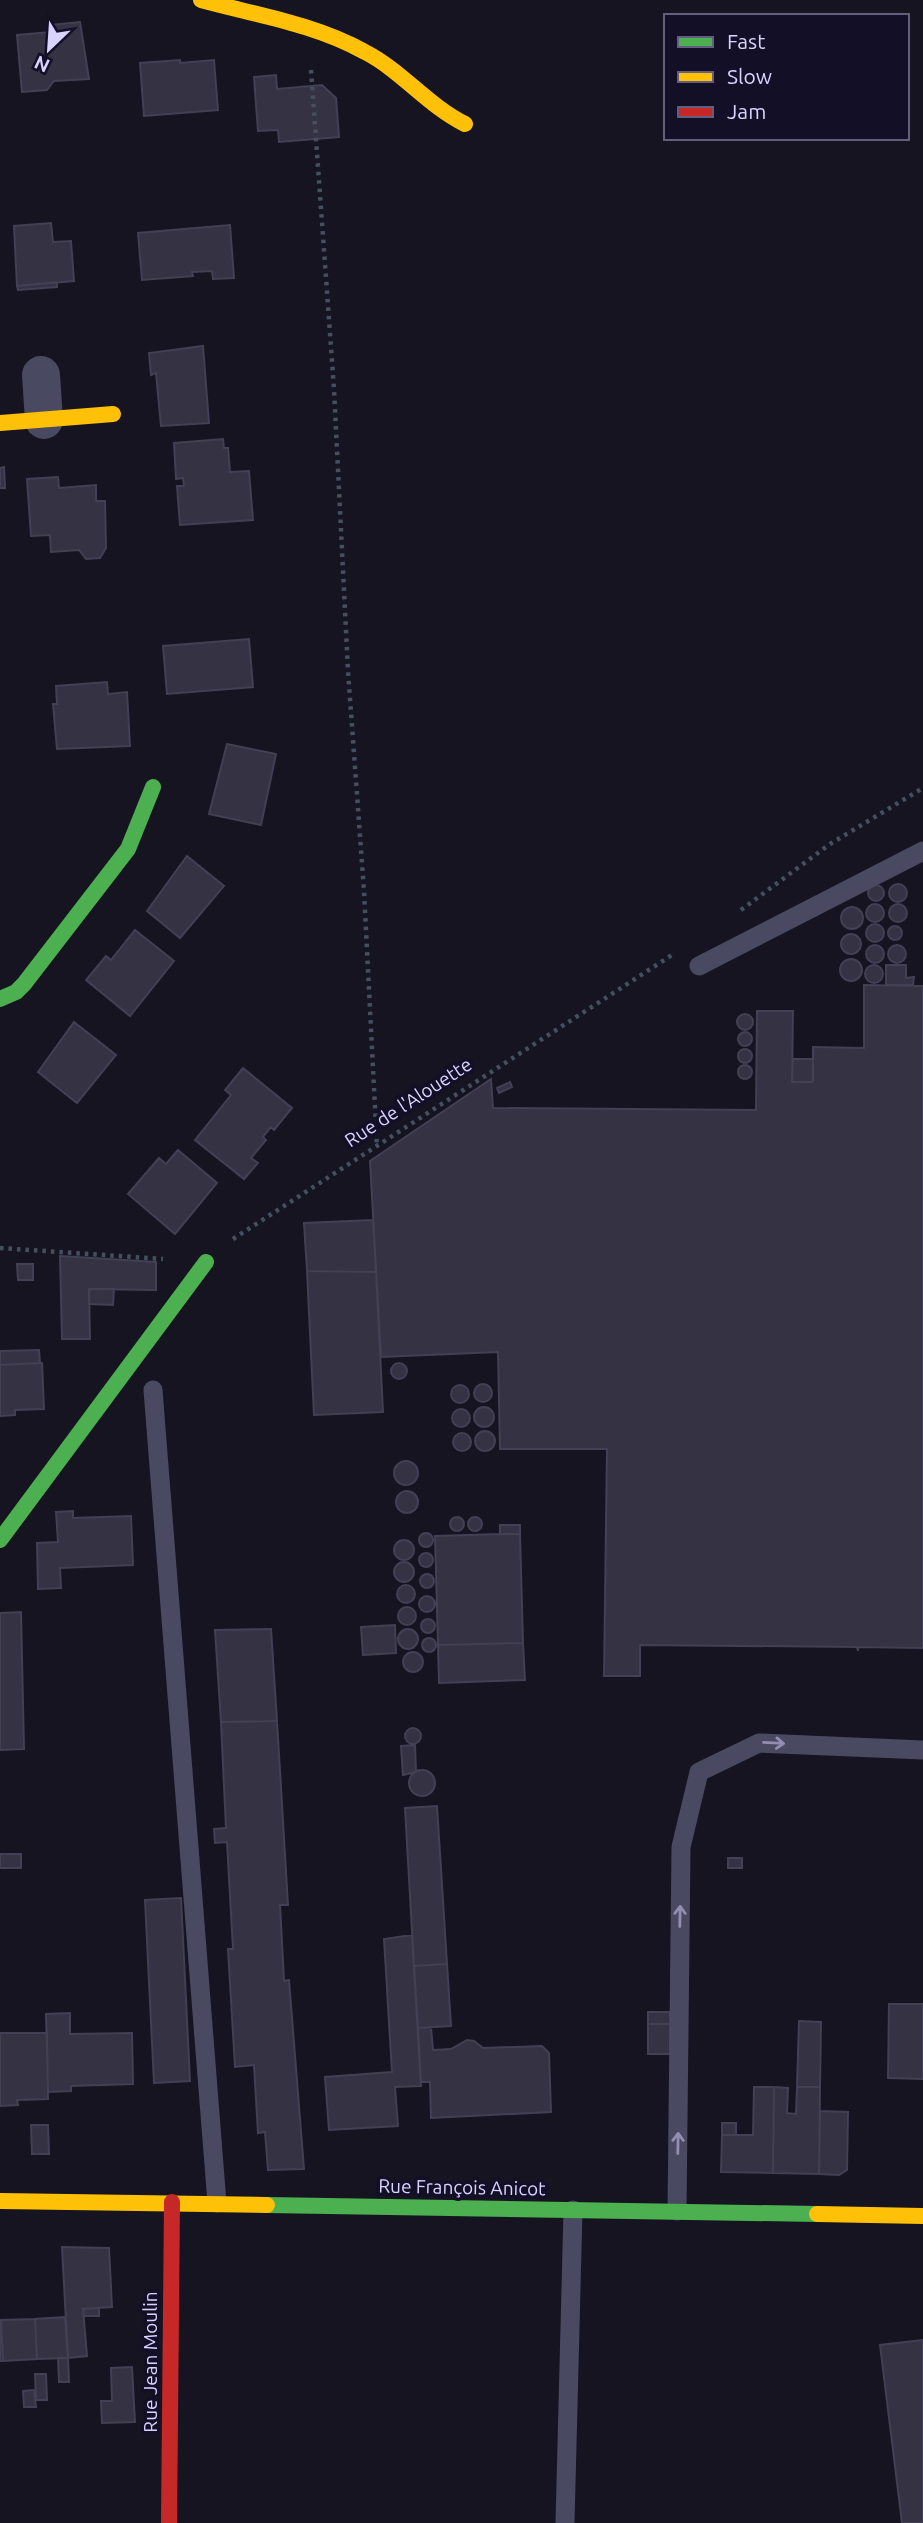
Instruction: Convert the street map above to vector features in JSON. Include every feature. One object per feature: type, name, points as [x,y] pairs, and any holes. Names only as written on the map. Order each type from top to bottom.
[{"type":"street","points":[[201,0],[309,31],[368,53],[388,66],[439,111],[465,124]]},
{"type":"street","points":[[41,375],[44,420]]},
{"type":"street","points":[[0,423],[113,414]]},
{"type":"street","points":[[0,999],[16,992],[24,984],[117,865],[138,828],[153,787]]},
{"type":"street","points":[[0,1540],[206,1262]]},
{"type":"street","name":"Rue François Anicot","points":[[0,2201],[923,2216]]},
{"type":"street","name":"Rue Jean Moulin","points":[[169,2523],[172,2202]]},
{"type":"lane","points":[[699,966],[923,851]]},
{"type":"lane","points":[[153,1390],[217,2203]]},
{"type":"lane","points":[[677,2211],[681,1847],[699,1772],[760,1743],[923,1750]]},
{"type":"lane","points":[[565,2523],[573,2210]]},
{"type":"path","points":[[309,31],[333,375],[348,671],[365,891],[377,1147]]},
{"type":"path","points":[[731,917],[830,844],[923,788]]},
{"type":"path","name":"Rue de l'Alouette","points":[[206,1262],[236,1237],[680,950]]},
{"type":"path","points":[[0,1248],[206,1262]]},
{"type":"building","points":[[80,22],[89,79],[54,81],[47,90],[22,92],[17,35],[52,32],[51,25]]},
{"type":"building","points":[[180,60],[180,63],[214,60],[218,110],[144,116],[140,63]]},
{"type":"building","points":[[276,75],[277,89],[322,85],[336,98],[339,137],[279,142],[278,130],[258,131],[254,77]]},
{"type":"building","points":[[51,223],[53,242],[71,241],[74,281],[17,286],[14,226]]},
{"type":"building","points":[[230,225],[234,278],[213,279],[212,271],[192,272],[193,276],[142,280],[138,233]]},
{"type":"building","points":[[57,282],[57,287],[18,290],[17,286]]},
{"type":"building","points":[[203,346],[209,423],[161,426],[156,373],[151,375],[149,353]]},
{"type":"building","points":[[223,439],[224,448],[228,448],[230,472],[249,471],[253,520],[180,525],[177,486],[184,486],[183,478],[176,479],[174,443]]},
{"type":"building","points":[[4,467],[5,488],[0,488],[0,468]]},
{"type":"building","points":[[58,477],[59,488],[96,485],[96,501],[105,501],[106,548],[100,558],[86,559],[79,550],[51,552],[50,535],[31,536],[27,479]]},
{"type":"building","points":[[249,639],[253,687],[167,694],[163,646]]},
{"type":"building","points":[[107,682],[108,694],[127,692],[130,746],[57,749],[53,704],[57,704],[56,686]]},
{"type":"building","points":[[227,744],[276,754],[261,825],[209,814]]},
{"type":"building","points":[[187,856],[224,886],[180,938],[147,911]]},
{"type":"building","points":[[898,884],[904,887],[907,893],[904,899],[898,902],[892,899],[889,893],[892,887]]},
{"type":"building","points":[[873,885],[879,885],[884,893],[882,899],[873,901],[868,896],[868,890]]},
{"type":"building","points":[[875,904],[881,907],[884,913],[881,919],[875,922],[869,919],[866,913],[869,907]]},
{"type":"building","points":[[894,904],[902,904],[907,913],[905,920],[894,922],[889,917],[889,909]]},
{"type":"building","points":[[852,907],[860,910],[863,918],[860,926],[852,929],[844,926],[841,918],[844,910]]},
{"type":"building","points":[[875,924],[883,929],[884,933],[879,941],[875,942],[867,937],[866,933],[871,925]]},
{"type":"building","points":[[895,926],[900,928],[900,938],[895,940],[890,938],[888,933],[890,928]]},
{"type":"building","points":[[135,930],[174,961],[130,1016],[86,980],[106,956],[111,960]]},
{"type":"building","points":[[847,934],[855,934],[861,944],[855,954],[847,954],[841,948],[841,940]]},
{"type":"building","points":[[875,945],[881,948],[884,954],[881,960],[875,963],[869,960],[866,954],[869,948]]},
{"type":"building","points":[[897,945],[903,948],[906,954],[903,960],[897,963],[891,960],[888,954],[891,948]]},
{"type":"building","points":[[851,959],[861,966],[862,970],[855,980],[851,981],[841,974],[840,970],[847,960]]},
{"type":"building","points":[[874,965],[880,968],[883,974],[880,980],[874,983],[868,980],[865,974],[868,968]]},
{"type":"building","points":[[886,965],[906,965],[906,978],[914,977],[913,985],[886,985]]},
{"type":"building","points":[[864,985],[923,986],[923,1648],[858,1647],[858,1651],[857,1647],[640,1645],[640,1676],[604,1676],[607,1449],[500,1449],[498,1352],[381,1357],[370,1161],[491,1079],[493,1108],[756,1110],[757,1011],[793,1011],[792,1082],[813,1082],[813,1047],[864,1048]]},
{"type":"building","points":[[745,1014],[753,1022],[745,1030],[737,1022]]},
{"type":"building","points":[[74,1022],[116,1055],[77,1103],[38,1072]]},
{"type":"building","points":[[742,1032],[748,1032],[752,1039],[748,1046],[742,1046],[738,1042],[738,1036]]},
{"type":"building","points":[[742,1049],[748,1049],[752,1056],[748,1063],[742,1063],[738,1059],[738,1053]]},
{"type":"building","points":[[793,1059],[813,1059],[813,1082],[792,1082]]},
{"type":"building","points":[[745,1065],[750,1067],[750,1077],[745,1079],[740,1077],[738,1072],[740,1067]]},
{"type":"building","points":[[243,1068],[292,1108],[274,1130],[271,1127],[263,1137],[266,1140],[251,1158],[258,1163],[244,1179],[195,1140],[231,1095],[225,1090]]},
{"type":"building","points":[[510,1082],[512,1087],[499,1093],[497,1088]]},
{"type":"building","points":[[178,1150],[217,1183],[175,1234],[128,1194],[159,1158],[166,1164]]},
{"type":"building","points":[[373,1220],[376,1272],[307,1271],[304,1223]]},
{"type":"building","points":[[60,1256],[156,1262],[156,1290],[89,1289],[90,1339],[62,1339]]},
{"type":"building","points":[[17,1264],[33,1264],[33,1280],[18,1280]]},
{"type":"building","points":[[307,1271],[376,1272],[383,1412],[314,1415]]},
{"type":"building","points":[[89,1289],[114,1289],[113,1305],[89,1304]]},
{"type":"building","points":[[39,1350],[40,1363],[0,1365],[0,1351]]},
{"type":"building","points":[[42,1363],[44,1409],[15,1410],[15,1415],[0,1416],[0,1365]]},
{"type":"building","points":[[396,1363],[402,1363],[407,1371],[405,1377],[396,1379],[391,1374],[391,1368]]},
{"type":"building","points":[[483,1384],[491,1389],[492,1393],[487,1401],[483,1402],[475,1397],[474,1393],[479,1385]]},
{"type":"building","points":[[460,1385],[466,1388],[469,1394],[466,1400],[460,1403],[454,1400],[451,1394],[454,1388]]},
{"type":"building","points":[[484,1407],[491,1410],[494,1417],[491,1424],[484,1427],[477,1424],[474,1417],[477,1410]]},
{"type":"building","points":[[461,1409],[467,1412],[470,1418],[467,1424],[461,1427],[455,1424],[452,1418],[455,1412]]},
{"type":"building","points":[[485,1431],[492,1434],[495,1441],[492,1448],[485,1451],[478,1448],[475,1441],[478,1434]]},
{"type":"building","points":[[458,1433],[466,1433],[471,1442],[469,1449],[458,1451],[453,1446],[453,1438]]},
{"type":"building","points":[[406,1461],[414,1465],[418,1473],[414,1481],[406,1485],[398,1481],[394,1473],[398,1465]]},
{"type":"building","points":[[407,1491],[415,1494],[418,1502],[415,1510],[407,1513],[399,1510],[396,1502],[399,1494]]},
{"type":"building","points":[[73,1511],[73,1518],[131,1516],[133,1565],[60,1568],[61,1588],[38,1589],[37,1543],[58,1542],[56,1512]]},
{"type":"building","points":[[454,1517],[460,1517],[464,1524],[460,1531],[454,1531],[450,1527],[450,1521]]},
{"type":"building","points":[[472,1517],[478,1517],[482,1524],[478,1531],[472,1531],[468,1527],[468,1521]]},
{"type":"building","points":[[500,1525],[520,1525],[520,1534],[500,1534]]},
{"type":"building","points":[[423,1533],[429,1533],[433,1540],[429,1547],[423,1547],[419,1543],[419,1537]]},
{"type":"building","points":[[520,1534],[523,1643],[438,1645],[435,1536]]},
{"type":"building","points":[[404,1540],[411,1543],[414,1550],[411,1557],[404,1560],[397,1557],[394,1550],[397,1543]]},
{"type":"building","points":[[423,1553],[429,1553],[433,1560],[429,1567],[423,1567],[419,1563],[419,1557]]},
{"type":"building","points":[[404,1562],[411,1565],[414,1572],[411,1579],[404,1582],[397,1579],[394,1572],[397,1565]]},
{"type":"building","points":[[424,1574],[430,1574],[434,1581],[430,1588],[424,1588],[420,1584],[420,1578]]},
{"type":"building","points":[[402,1585],[410,1585],[415,1594],[413,1601],[402,1603],[397,1598],[397,1590]]},
{"type":"building","points":[[427,1596],[435,1604],[427,1612],[419,1604]]},
{"type":"building","points":[[403,1607],[411,1607],[416,1616],[414,1623],[403,1625],[398,1620],[398,1612]]},
{"type":"building","points":[[21,1612],[24,1749],[0,1750],[0,1613]]},
{"type":"building","points":[[425,1619],[431,1619],[435,1626],[431,1633],[425,1633],[421,1629],[421,1623]]},
{"type":"building","points":[[395,1625],[396,1653],[363,1655],[361,1627]]},
{"type":"building","points":[[271,1629],[277,1721],[221,1722],[215,1630]]},
{"type":"building","points":[[408,1629],[415,1632],[418,1639],[415,1646],[408,1649],[401,1646],[398,1639],[401,1632]]},
{"type":"building","points":[[426,1638],[432,1638],[436,1645],[432,1652],[426,1652],[422,1648],[422,1642]]},
{"type":"building","points":[[523,1643],[525,1680],[439,1683],[438,1645]]},
{"type":"building","points":[[409,1652],[417,1652],[423,1662],[417,1672],[409,1672],[403,1666],[403,1658]]},
{"type":"building","points":[[277,1721],[288,1905],[280,1905],[284,1981],[289,1980],[304,2169],[268,2170],[265,2132],[258,2133],[254,2065],[235,2067],[228,1949],[233,1949],[227,1842],[215,1843],[214,1829],[226,1828],[221,1722]]},
{"type":"building","points":[[413,1728],[419,1730],[419,1742],[413,1744],[407,1742],[405,1736],[407,1730]]},
{"type":"building","points":[[415,1745],[416,1772],[403,1775],[401,1746]]},
{"type":"building","points":[[422,1770],[431,1774],[435,1783],[431,1792],[422,1796],[413,1792],[409,1783],[413,1774]]},
{"type":"building","points":[[437,1806],[447,1964],[414,1966],[405,1808]]},
{"type":"building","points":[[0,1854],[21,1854],[21,1868],[0,1868]]},
{"type":"building","points":[[728,1858],[742,1858],[742,1868],[728,1868]]},
{"type":"building","points":[[181,1898],[190,2081],[154,2083],[145,1900]]},
{"type":"building","points":[[412,1935],[421,2086],[395,2087],[398,2126],[329,2130],[325,2077],[392,2072],[384,1939]]},
{"type":"building","points":[[447,1964],[451,2026],[418,2028],[414,1966]]},
{"type":"building","points":[[889,2004],[923,2004],[923,2079],[888,2078]]},
{"type":"building","points":[[648,2012],[670,2012],[670,2024],[648,2024]]},
{"type":"building","points":[[70,2013],[70,2034],[132,2033],[133,2084],[71,2086],[71,2091],[48,2092],[46,2014]]},
{"type":"building","points":[[799,2021],[821,2022],[820,2087],[797,2087]]},
{"type":"building","points":[[648,2024],[670,2024],[670,2054],[648,2054]]},
{"type":"building","points":[[418,2028],[431,2028],[433,2050],[451,2049],[467,2040],[474,2041],[483,2048],[542,2046],[549,2053],[551,2112],[431,2118],[430,2082],[421,2082]]},
{"type":"building","points":[[0,2033],[47,2033],[48,2099],[17,2100],[18,2105],[0,2106]]},
{"type":"building","points":[[754,2087],[774,2087],[773,2173],[721,2172],[722,2135],[753,2135]]},
{"type":"building","points":[[774,2087],[788,2088],[787,2113],[796,2114],[797,2087],[820,2087],[819,2174],[773,2173]]},
{"type":"building","points":[[820,2111],[848,2112],[847,2170],[839,2175],[819,2174]]},
{"type":"building","points":[[722,2123],[736,2123],[736,2135],[722,2135]]},
{"type":"building","points":[[31,2125],[48,2125],[49,2154],[32,2154]]},
{"type":"building","points":[[62,2247],[109,2248],[112,2307],[83,2309],[87,2356],[68,2358]]},
{"type":"building","points":[[99,2308],[99,2316],[84,2316],[83,2309]]},
{"type":"building","points":[[65,2317],[68,2358],[37,2359],[35,2319]]},
{"type":"building","points":[[35,2319],[37,2359],[3,2361],[1,2320]]},
{"type":"building","points":[[1,2321],[3,2361],[0,2361]]},
{"type":"building","points":[[923,2340],[923,2523],[902,2523],[880,2345]]},
{"type":"building","points":[[58,2358],[68,2358],[69,2382],[59,2382]]},
{"type":"building","points":[[132,2367],[135,2422],[102,2423],[101,2401],[112,2401],[111,2368]]},
{"type":"building","points":[[35,2374],[46,2374],[47,2400],[36,2400]]},
{"type":"building","points":[[34,2390],[36,2407],[24,2407],[23,2391]]},
{"type":"traffic: fast","points":[[0,999],[16,992],[24,984],[128,849],[153,787]]},
{"type":"traffic: fast","points":[[0,1540],[206,1262]]},
{"type":"traffic: fast","points":[[267,2205],[817,2214]]},
{"type":"traffic: slow","points":[[201,0],[285,21],[346,42],[378,60],[465,124]]},
{"type":"traffic: slow","points":[[0,423],[113,414]]},
{"type":"traffic: slow","points":[[0,2201],[267,2205]]},
{"type":"traffic: slow","points":[[817,2214],[923,2216]]},
{"type":"traffic: jam","points":[[169,2523],[172,2202]]}]
